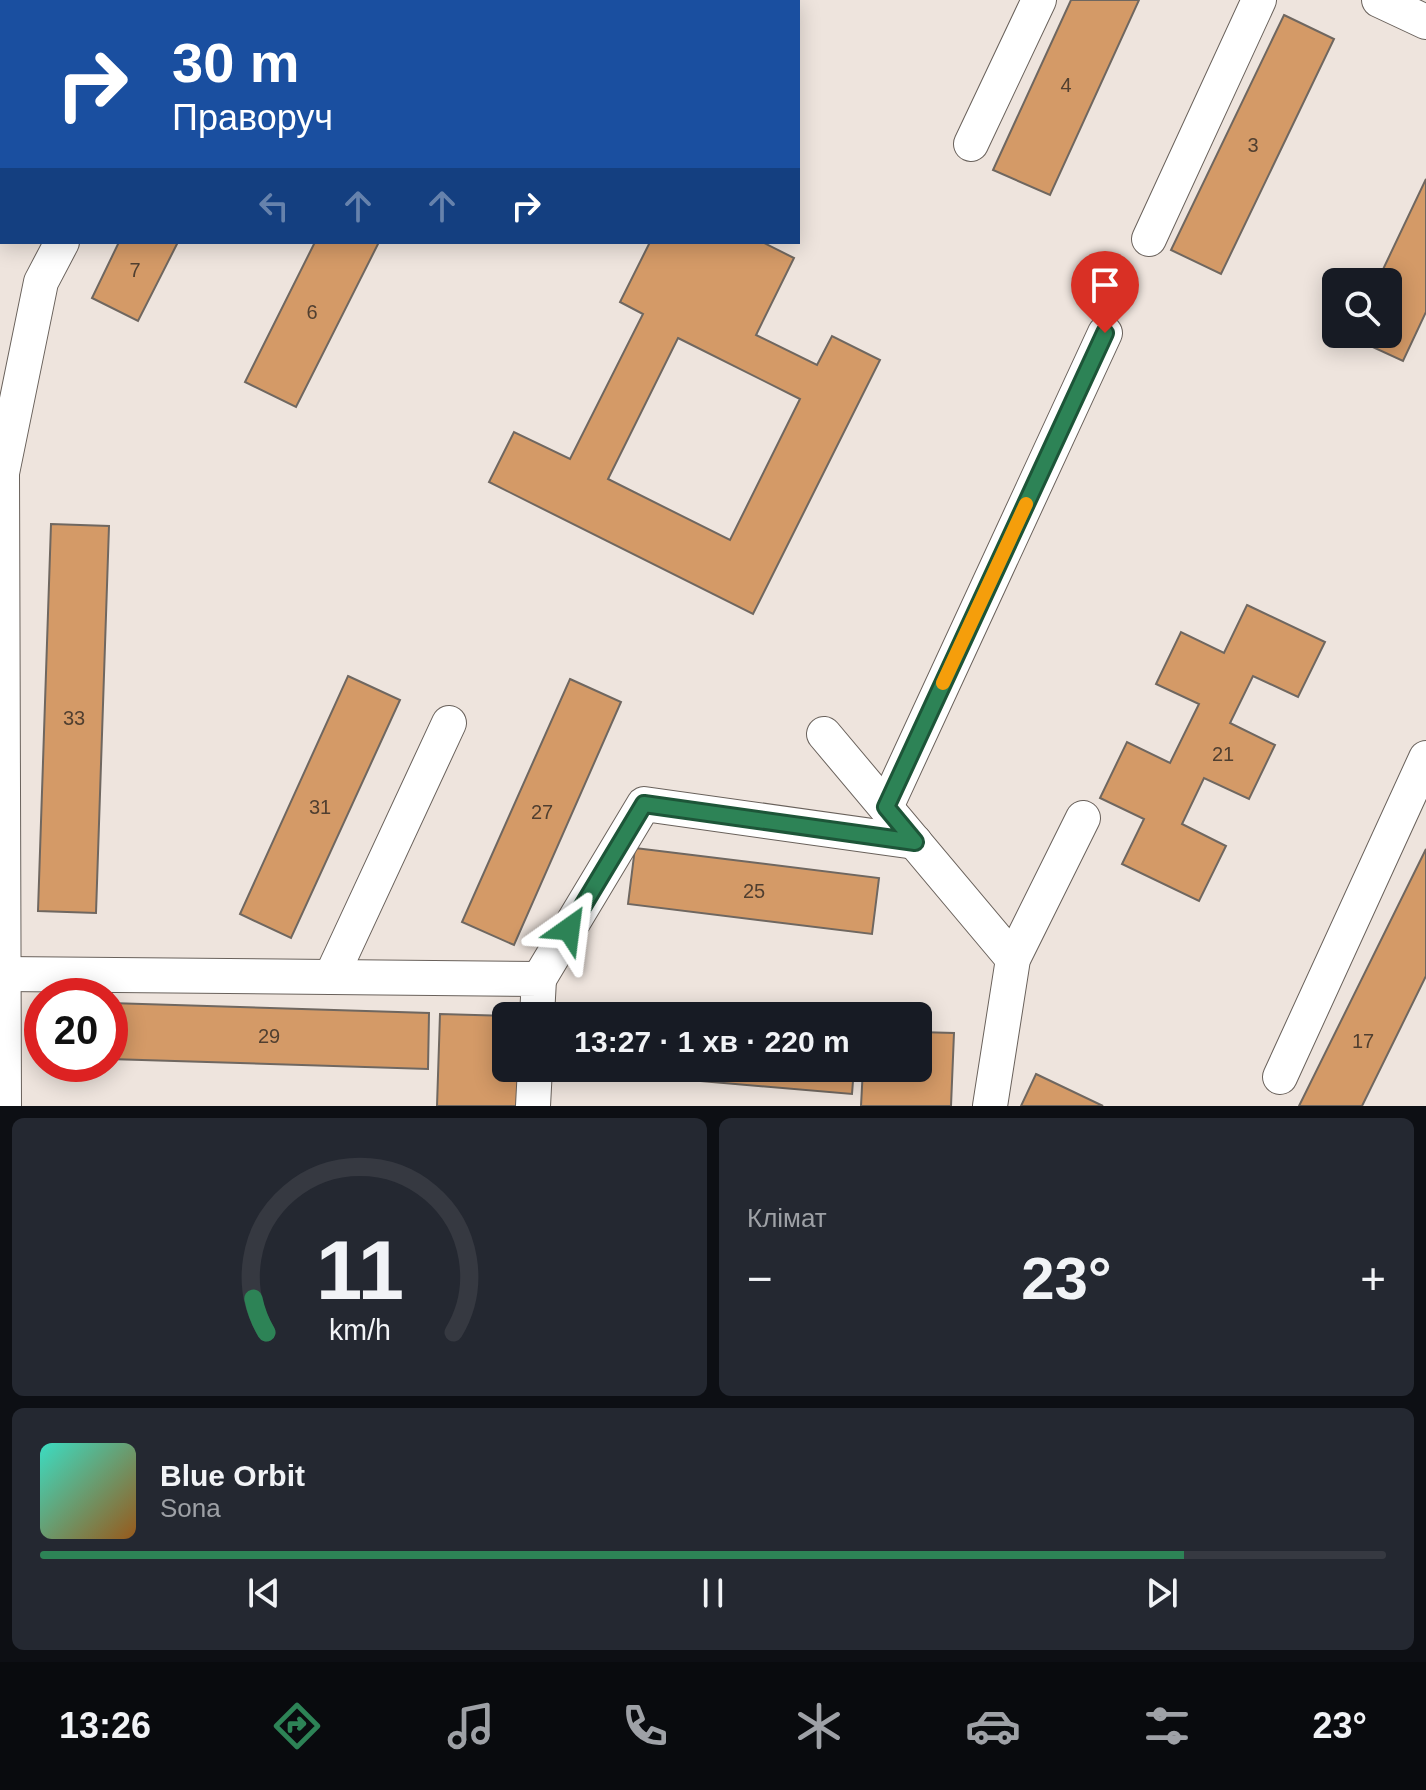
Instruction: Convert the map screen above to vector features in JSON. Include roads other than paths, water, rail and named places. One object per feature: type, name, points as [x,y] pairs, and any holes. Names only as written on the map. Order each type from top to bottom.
[{"type":"street","points":[[971,144],[1039,0]]},
{"type":"street","points":[[1149,239],[1259,0]]},
{"type":"street","points":[[1379,0],[1426,22]]},
{"type":"street","points":[[4,1106],[2,473],[41,282],[61,244]]},
{"type":"street","points":[[886,807],[1105,333]]},
{"type":"street","points":[[331,977],[449,723]]},
{"type":"street","points":[[824,734],[1013,959]]},
{"type":"street","points":[[1280,1077],[1426,758]]},
{"type":"street","points":[[538,1002],[539,979],[644,804],[915,842]]},
{"type":"street","points":[[990,1106],[1013,959],[1083,818]]},
{"type":"street","points":[[4,974],[539,979]]},
{"type":"street","points":[[533,1106],[534,1082]]}]
